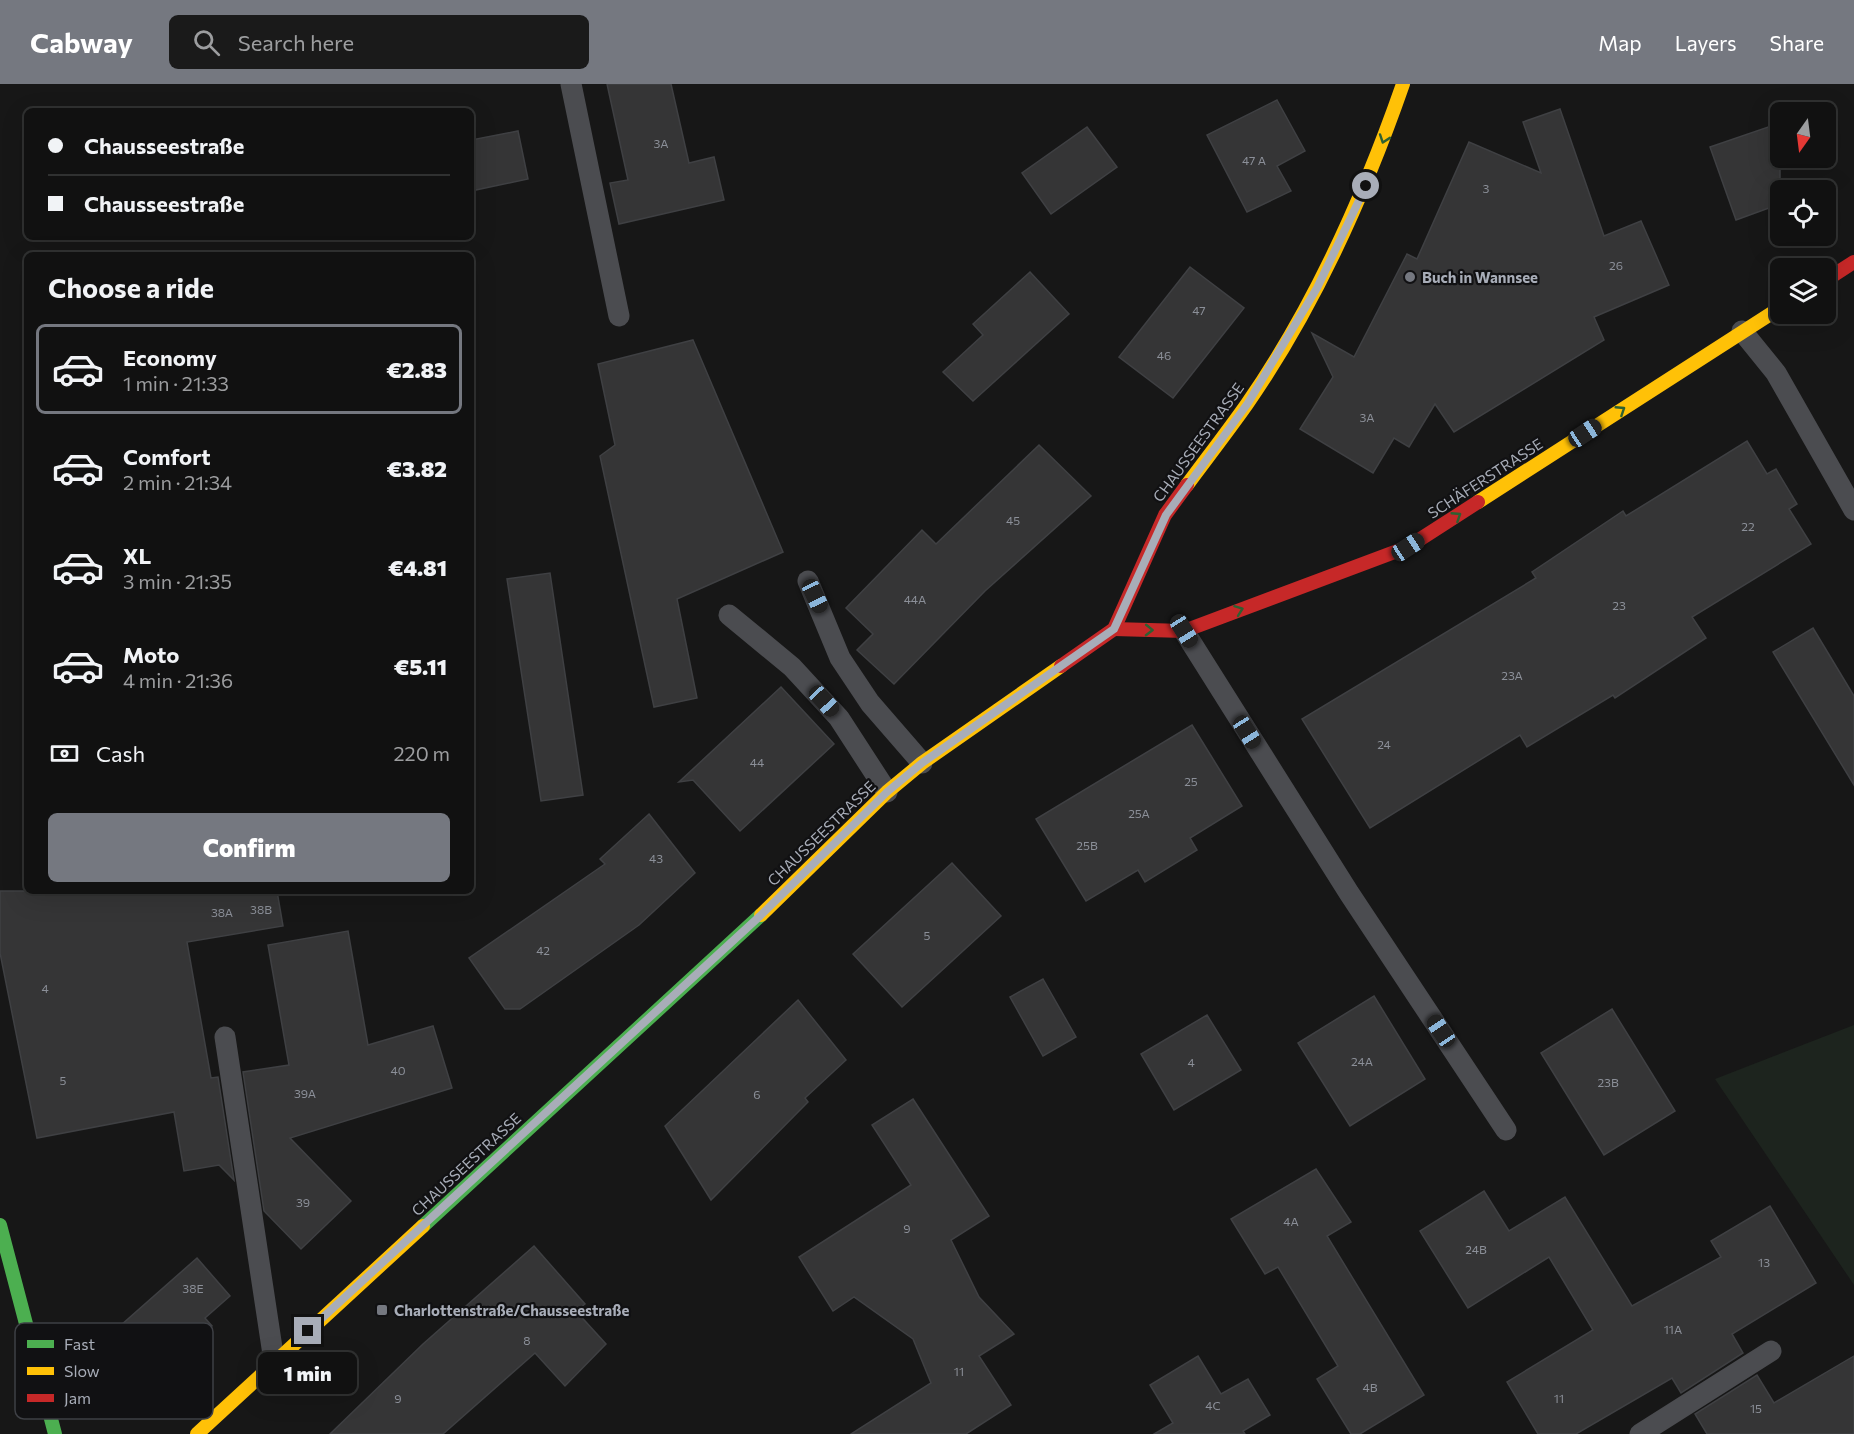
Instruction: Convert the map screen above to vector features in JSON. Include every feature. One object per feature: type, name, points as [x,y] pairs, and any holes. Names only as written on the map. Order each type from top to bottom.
[{"type":"street","name":"CHAUSSEESTRASSE","points":[[213,1418],[760,916],[887,792],[922,763],[1114,629],[1166,515],[1248,403],[1317,288],[1375,165],[1403,84]]},
{"type":"street","points":[[1836,274],[1854,262]]},
{"type":"street","name":"SCHÄFERSTRASSE","points":[[1114,629],[1184,631],[1408,547],[1770,314]]},
{"type":"street","points":[[0,1225],[26,1323]]},
{"type":"street","points":[[51,1419],[55,1434]]},
{"type":"street","name":"CHAUSSEESTRASSE","points":[[196,1434],[212,1419]]},
{"type":"lane","points":[[571,84],[620,316]]},
{"type":"lane","points":[[1742,331],[1776,373],[1854,510]]},
{"type":"lane","points":[[808,581],[840,658],[870,703],[922,763]]},
{"type":"lane","points":[[729,615],[792,668],[839,718],[887,792]]},
{"type":"lane","points":[[1184,631],[1349,893],[1506,1130]]},
{"type":"lane","points":[[225,1037],[274,1361]]},
{"type":"lane","points":[[1640,1434],[1771,1351]]},
{"type":"shaded area","points":[[1854,1025],[1854,1285],[1715,1079]]},
{"type":"building","points":[[607,84],[671,84],[689,163],[714,157],[724,200],[619,224],[610,183],[628,180]]},
{"type":"building","points":[[1277,100],[1305,151],[1277,166],[1291,191],[1247,212],[1207,135]]},
{"type":"building","points":[[1560,109],[1604,236],[1641,221],[1669,285],[1594,317],[1604,340],[1454,432],[1435,404],[1409,447],[1394,438],[1373,473],[1300,429],[1333,377],[1312,333],[1354,357],[1407,254],[1417,259],[1469,142],[1541,173],[1523,122]]},
{"type":"building","points":[[1770,126],[1770,168],[1780,168],[1780,180],[1770,180],[1770,208],[1736,220],[1710,147]]},
{"type":"building","points":[[1087,127],[1117,167],[1051,214],[1022,173]]},
{"type":"building","points":[[518,131],[528,179],[474,190],[474,139]]},
{"type":"building","points":[[1190,267],[1244,308],[1173,398],[1119,357]]},
{"type":"building","points":[[1030,272],[1069,314],[973,401],[943,372],[983,335],[973,324]]},
{"type":"building","points":[[693,340],[783,552],[677,599],[697,698],[654,707],[600,456],[615,445],[598,364]]},
{"type":"building","points":[[1747,441],[1767,474],[1776,469],[1797,504],[1789,509],[1811,544],[1692,617],[1706,638],[1615,698],[1613,695],[1527,747],[1520,735],[1370,828],[1302,719],[1536,578],[1532,572],[1623,511],[1626,516]]},
{"type":"building","points":[[1039,445],[1091,496],[985,591],[894,684],[857,650],[873,634],[846,608],[922,530],[936,544]]},
{"type":"building","points":[[550,573],[583,795],[541,801],[507,579]]},
{"type":"building","points":[[1813,628],[1854,696],[1854,785],[1773,652]]},
{"type":"building","points":[[781,687],[834,744],[740,831],[693,780],[679,782]]},
{"type":"building","points":[[1192,725],[1242,806],[1190,838],[1197,850],[1145,882],[1138,870],[1086,901],[1036,819]]},
{"type":"building","points":[[649,814],[695,873],[639,925],[520,1009],[505,1009],[469,958],[605,864],[600,859]]},
{"type":"building","points":[[952,863],[1001,916],[902,1007],[853,954]]},
{"type":"building","points":[[0,891],[24,891],[24,894],[278,894],[283,926],[187,942],[211,1078],[218,1077],[234,1180],[219,1165],[184,1171],[174,1112],[37,1138],[0,953]]},
{"type":"building","points":[[348,931],[368,1045],[433,1026],[452,1088],[290,1138],[351,1201],[301,1249],[264,1211],[243,1072],[289,1065],[268,945]]},
{"type":"building","points":[[1043,979],[1076,1037],[1043,1056],[1010,997]]},
{"type":"building","points":[[1374,996],[1425,1079],[1350,1126],[1298,1043]]},
{"type":"building","points":[[798,1000],[846,1060],[805,1098],[808,1102],[711,1200],[665,1126]]},
{"type":"building","points":[[1612,1009],[1675,1111],[1604,1155],[1541,1053]]},
{"type":"building","points":[[1207,1015],[1241,1070],[1174,1110],[1141,1054]]},
{"type":"building","points":[[913,1099],[989,1216],[951,1240],[979,1297],[1014,1334],[979,1356],[1011,1405],[966,1434],[851,1434],[931,1383],[913,1339],[854,1297],[833,1311],[799,1257],[911,1185],[872,1125]]},
{"type":"building","points":[[1316,1169],[1351,1222],[1327,1236],[1424,1395],[1360,1434],[1351,1434],[1317,1379],[1338,1366],[1278,1267],[1265,1274],[1231,1219]]},
{"type":"building","points":[[1484,1191],[1509,1231],[1565,1197],[1632,1306],[1721,1257],[1711,1241],[1770,1206],[1816,1283],[1732,1334],[1743,1353],[1681,1393],[1672,1378],[1576,1434],[1538,1434],[1507,1382],[1593,1330],[1549,1257],[1468,1308],[1420,1231]]},
{"type":"building","points":[[534,1246],[585,1304],[576,1311],[606,1344],[565,1386],[535,1353],[443,1434],[330,1434],[423,1344]]},
{"type":"building","points":[[197,1258],[230,1296],[205,1318],[209,1323],[123,1323]]},
{"type":"building","points":[[1198,1356],[1221,1394],[1248,1379],[1270,1415],[1243,1431],[1245,1434],[1154,1434],[1173,1423],[1150,1385]]},
{"type":"building","points":[[1854,1356],[1854,1434],[1707,1434],[1695,1414],[1757,1375],[1774,1403]]},
{"type":"traffic: fast","points":[[423,1226],[761,915]]},
{"type":"traffic: fast","points":[[0,1225],[26,1323]]},
{"type":"traffic: fast","points":[[51,1419],[55,1434]]},
{"type":"traffic: slow","points":[[1187,485],[1240,414],[1295,328],[1354,209],[1403,84]]},
{"type":"traffic: slow","points":[[1478,502],[1770,314]]},
{"type":"traffic: slow","points":[[761,915],[887,792],[922,763],[1061,666]]},
{"type":"traffic: slow","points":[[197,1434],[423,1226]]},
{"type":"traffic: jam","points":[[1836,274],[1854,262]]},
{"type":"traffic: jam","points":[[1061,666],[1114,629],[1165,515],[1187,485]]},
{"type":"traffic: jam","points":[[1114,629],[1184,631],[1408,547],[1478,502]]},
{"type":"place","name":"Buch in Wannsee","points":[[1410,277]]},
{"type":"place","name":"Charlottenstraße/Chausseestraße","points":[[382,1310]]},
{"type":"route","points":[[308,1331],[760,916],[887,792],[922,763],[1114,629],[1166,515],[1248,403],[1317,288],[1366,186]]}]
